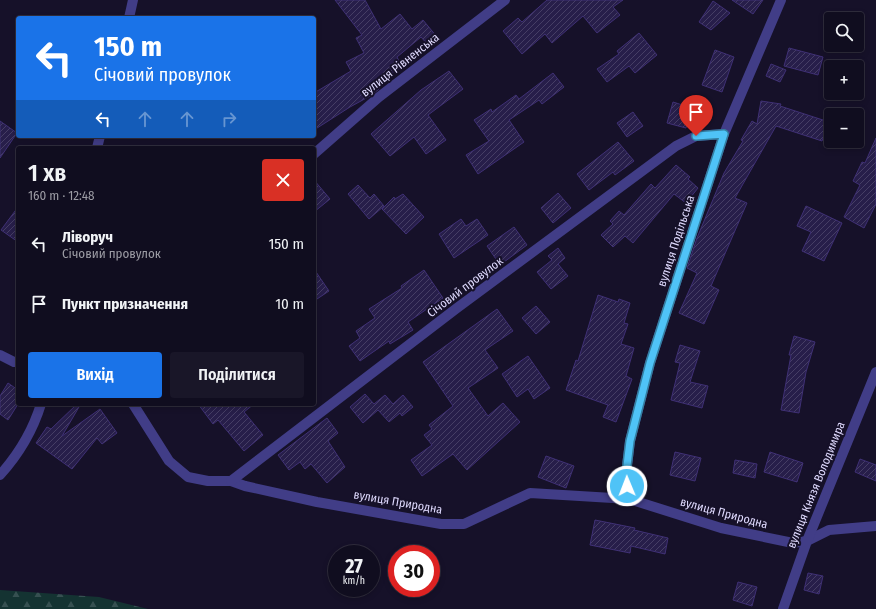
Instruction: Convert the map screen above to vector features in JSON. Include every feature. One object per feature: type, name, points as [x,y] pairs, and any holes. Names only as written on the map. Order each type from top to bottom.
[{"type":"street","points":[[129,16],[133,0]]},
{"type":"street","name":"вулиця Рівненська","points":[[316,152],[379,97],[505,0]]},
{"type":"street","name":"вулиця Подільська","points":[[629,499],[626,474],[630,441],[650,363],[724,134],[781,0]]},
{"type":"street","name":"Січовий провулок","points":[[231,481],[458,308],[676,146],[696,136],[724,134]]},
{"type":"street","points":[[0,355],[16,362]]},
{"type":"street","name":"вулиця Князя Володимира","points":[[783,609],[807,541],[876,372]]},
{"type":"street","points":[[0,475],[9,465],[34,424],[39,406]]},
{"type":"street","name":"вулиця Природна","points":[[135,406],[169,461],[188,476],[208,482],[231,481],[245,486],[317,502],[441,524],[464,524],[530,493],[629,499],[721,528],[793,542],[807,541],[830,530],[876,526]]},
{"type":"green space","points":[[0,590],[99,597],[148,609],[0,609]]},
{"type":"building","points":[[335,0],[365,0],[381,29],[400,14],[412,29],[423,20],[437,37],[428,45],[421,37],[397,57],[402,67],[376,82],[379,89],[316,129],[316,92],[351,71],[346,62],[364,53],[356,38],[362,35]]},
{"type":"building","points":[[547,0],[623,0],[613,7],[620,15],[597,33],[583,16],[552,43],[545,34],[522,54],[503,31],[518,18],[522,22]]},
{"type":"building","points":[[732,0],[763,0],[753,14]]},
{"type":"building","points":[[713,1],[730,13],[711,30],[699,22]]},
{"type":"building","points":[[639,33],[657,55],[635,73],[629,66],[607,82],[597,69],[619,54],[617,51]]},
{"type":"building","points":[[789,48],[823,57],[818,75],[784,66]]},
{"type":"building","points":[[715,50],[734,57],[722,92],[702,85]]},
{"type":"building","points":[[771,64],[786,70],[780,82],[766,76]]},
{"type":"building","points":[[449,71],[463,89],[428,115],[446,140],[426,154],[414,137],[390,156],[371,134],[421,90]]},
{"type":"building","points":[[553,73],[564,87],[542,104],[539,100],[509,120],[524,142],[478,174],[466,155],[489,141],[474,120],[491,109],[492,112],[516,95],[519,99]]},
{"type":"building","points":[[761,101],[781,104],[780,106],[824,120],[824,136],[822,141],[776,126],[735,198],[747,203],[711,286],[719,290],[704,324],[679,313],[697,273],[687,268],[697,238],[724,173],[743,141],[741,140],[752,121],[757,124]]},
{"type":"building","points":[[673,102],[692,108],[686,128],[667,123]]},
{"type":"building","points":[[633,112],[643,126],[627,137],[617,123]]},
{"type":"building","points":[[0,121],[16,132],[16,134],[0,158]]},
{"type":"building","points":[[876,138],[876,204],[864,228],[844,217],[860,185],[853,181],[862,162],[865,163]]},
{"type":"building","points":[[618,142],[634,161],[615,175],[613,172],[589,190],[577,174]]},
{"type":"building","points":[[676,165],[690,177],[688,179],[698,188],[686,203],[674,194],[633,243],[625,236],[613,247],[601,235],[613,224],[610,221],[619,211],[624,215],[651,184],[655,188]]},
{"type":"building","points":[[316,182],[330,199],[316,210]]},
{"type":"building","points":[[358,185],[370,198],[374,194],[384,206],[369,219],[348,194]]},
{"type":"building","points":[[558,193],[571,208],[553,223],[541,208]]},
{"type":"building","points":[[403,194],[424,217],[406,234],[382,209],[394,197],[395,199]]},
{"type":"building","points":[[806,206],[842,223],[824,261],[802,251],[811,232],[797,226]]},
{"type":"building","points":[[16,210],[16,241],[1,230]]},
{"type":"building","points":[[461,219],[466,226],[477,219],[488,235],[454,258],[439,234]]},
{"type":"building","points":[[514,227],[527,245],[500,265],[487,246]]},
{"type":"building","points":[[558,248],[565,258],[558,264],[568,276],[551,289],[537,272],[552,260],[548,256]]},
{"type":"building","points":[[424,270],[443,298],[408,322],[413,330],[390,344],[389,341],[360,361],[349,346],[360,338],[356,331],[375,318],[369,309],[402,288],[401,286]]},
{"type":"building","points":[[316,272],[329,291],[316,300]]},
{"type":"building","points":[[598,295],[618,302],[619,299],[630,303],[624,323],[628,324],[621,344],[634,348],[626,376],[632,379],[616,422],[603,417],[608,405],[566,390],[576,360],[578,361]]},
{"type":"building","points":[[536,306],[550,322],[536,334],[522,318]]},
{"type":"building","points":[[497,309],[513,331],[485,350],[498,368],[468,388],[488,416],[503,403],[520,422],[467,470],[453,454],[422,476],[411,460],[432,445],[424,435],[432,429],[429,425],[453,406],[423,362]]},
{"type":"building","points":[[794,336],[815,342],[806,372],[799,413],[781,410],[791,355],[789,355]]},
{"type":"building","points":[[680,345],[700,351],[690,382],[708,386],[702,408],[671,400],[680,363],[675,362]]},
{"type":"building","points":[[528,356],[550,388],[534,399],[528,389],[517,397],[502,374]]},
{"type":"building","points":[[8,383],[16,389],[17,406],[8,420],[0,414],[0,396]]},
{"type":"building","points":[[365,394],[374,404],[385,395],[393,404],[403,395],[413,407],[402,416],[400,413],[389,422],[378,410],[363,423],[350,407]]},
{"type":"building","points":[[75,406],[78,406],[79,407],[62,436],[100,409],[117,433],[102,444],[97,438],[72,469],[36,443],[47,427],[51,429]]},
{"type":"building","points":[[200,406],[252,406],[244,412],[263,435],[244,451],[218,420],[213,424]]},
{"type":"building","points":[[327,418],[338,433],[328,441],[345,467],[327,483],[311,464],[305,469],[300,462],[289,470],[278,455]]},
{"type":"building","points":[[675,452],[701,458],[695,481],[670,475]]},
{"type":"building","points":[[770,452],[803,463],[797,482],[764,472]]},
{"type":"building","points":[[546,456],[574,466],[566,488],[538,477]]},
{"type":"building","points":[[860,459],[876,465],[876,481],[855,472]]},
{"type":"building","points":[[735,460],[757,464],[755,478],[733,473]]},
{"type":"building","points":[[595,520],[635,528],[634,530],[668,538],[665,554],[631,546],[630,553],[590,545]]},
{"type":"building","points":[[808,573],[823,576],[819,594],[804,590]]},
{"type":"building","points":[[738,582],[757,587],[752,606],[733,600]]},
{"type":"route","points":[[627,486],[626,474],[630,441],[650,363],[724,134],[696,136]]}]
